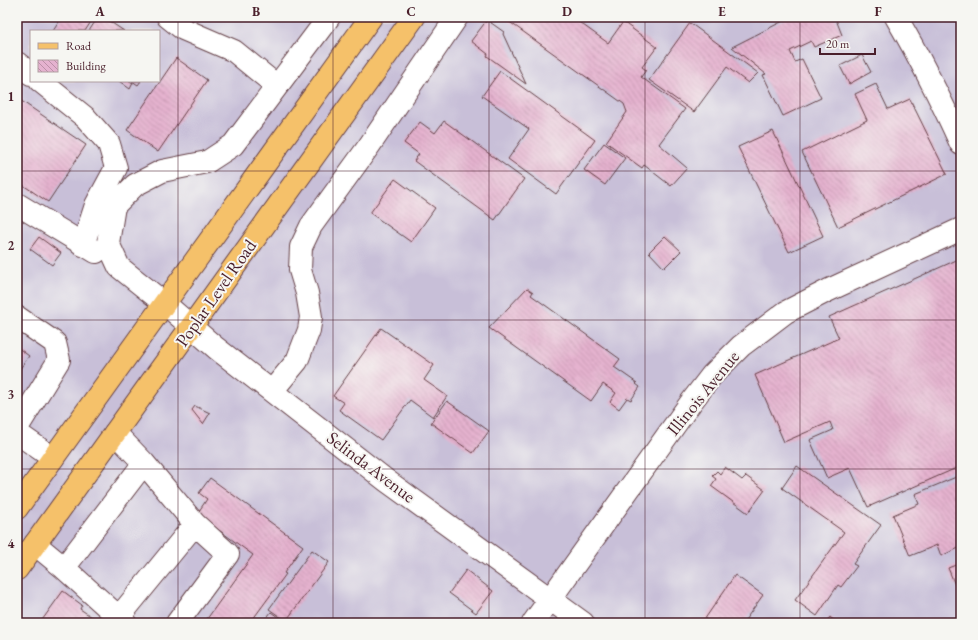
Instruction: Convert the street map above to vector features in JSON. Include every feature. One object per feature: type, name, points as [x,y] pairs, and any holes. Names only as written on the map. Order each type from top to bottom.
[{"type":"main road","name":"Poplar Level Road","points":[[17,508],[164,303],[219,230],[371,17]]},
{"type":"main road","name":"Poplar Level Road","points":[[17,569],[414,17]]},
{"type":"street","points":[[168,17],[184,29],[234,51],[278,86]]},
{"type":"street","points":[[119,266],[108,243],[114,206],[135,185],[162,171],[207,162],[233,145],[329,17]]},
{"type":"street","points":[[272,391],[297,361],[309,330],[310,317],[307,293],[300,270],[301,247],[311,226],[369,146],[458,17]]},
{"type":"street","points":[[896,17],[931,79],[961,144]]},
{"type":"street","points":[[17,63],[30,73]]},
{"type":"street","points":[[41,82],[86,118],[109,144],[116,168],[96,205],[83,245]]},
{"type":"street","name":"Selinda Avenue","points":[[17,204],[119,266],[216,348],[387,481],[583,623]]},
{"type":"street","name":"Illinois Avenue","points":[[533,623],[692,401],[712,375],[741,346],[786,312],[829,290],[961,229]]},
{"type":"street","points":[[17,317],[55,343],[59,360],[17,428]]},
{"type":"street","points":[[17,433],[53,458]]},
{"type":"street","points":[[115,433],[144,463],[195,524],[228,554],[177,623]]},
{"type":"street","points":[[64,568],[144,463]]},
{"type":"street","points":[[35,544],[122,620],[195,524]]},
{"type":"shaded area","points":[[17,17],[961,17],[961,623],[17,623]]},
{"type":"building","points":[[62,17],[94,17],[86,30],[54,30]]},
{"type":"building","points":[[98,17],[103,17],[122,30],[90,30]]},
{"type":"building","points":[[572,17],[608,43],[623,22],[657,47],[642,67],[646,70],[641,77],[685,109],[659,144],[687,168],[671,186],[644,165],[642,168],[606,142],[627,112],[624,104],[504,18]]},
{"type":"building","points":[[791,17],[835,17],[842,35],[814,47],[811,41],[790,51],[795,62],[802,59],[821,98],[783,116],[763,75],[766,74],[732,47]]},
{"type":"building","points":[[487,20],[504,32],[503,34],[526,84],[487,56],[488,54],[471,41]]},
{"type":"building","points":[[690,23],[758,73],[748,83],[727,67],[694,112],[649,80]]},
{"type":"building","points":[[862,55],[871,72],[849,84],[840,66]]},
{"type":"building","points":[[176,58],[207,80],[158,152],[127,130]]},
{"type":"building","points":[[500,71],[595,140],[556,194],[508,159],[529,129],[482,96]]},
{"type":"building","points":[[120,82],[133,83],[130,89]]},
{"type":"building","points":[[134,82],[140,82],[138,85]]},
{"type":"building","points":[[876,84],[888,109],[910,99],[947,174],[838,227],[802,152],[867,120],[855,94]]},
{"type":"building","points":[[17,98],[86,145],[48,202],[17,181]]},
{"type":"building","points":[[444,121],[524,179],[495,220],[414,161],[419,154],[404,143],[420,122],[435,133]]},
{"type":"building","points":[[773,131],[823,236],[789,252],[738,147]]},
{"type":"building","points":[[604,143],[625,158],[605,185],[584,170]]},
{"type":"building","points":[[395,179],[435,208],[411,242],[370,213]]},
{"type":"building","points":[[665,236],[681,251],[664,268],[649,252]]},
{"type":"building","points":[[39,237],[61,253],[52,265],[30,249]]},
{"type":"building","points":[[961,258],[961,466],[868,507],[850,468],[827,478],[810,440],[833,430],[830,422],[784,442],[755,375],[839,338],[829,317]]},
{"type":"building","points":[[527,288],[533,292],[531,295],[620,359],[614,367],[637,383],[636,384],[640,387],[631,400],[627,398],[619,409],[610,402],[616,393],[603,384],[591,401],[489,328]]},
{"type":"building","points":[[381,328],[434,365],[424,380],[447,396],[433,417],[410,400],[381,440],[339,410],[344,403],[333,396]]},
{"type":"building","points":[[17,347],[29,356],[17,373]]},
{"type":"building","points":[[447,401],[489,431],[473,453],[431,423]]},
{"type":"building","points":[[195,406],[210,413],[203,424],[192,410]]},
{"type":"building","points":[[797,466],[881,525],[853,564],[857,566],[841,587],[838,585],[817,616],[795,600],[844,532],[782,488]]},
{"type":"building","points":[[725,467],[742,480],[746,476],[765,490],[748,513],[711,486],[716,479],[712,476],[717,471],[720,474]]},
{"type":"building","points":[[961,475],[961,547],[941,556],[937,545],[910,556],[893,515],[919,504],[915,494]]},
{"type":"building","points":[[210,478],[303,546],[284,573],[286,574],[250,623],[204,623],[253,555],[197,514],[207,499],[199,493]]},
{"type":"building","points":[[312,550],[329,562],[286,621],[269,609]]},
{"type":"building","points":[[961,563],[961,583],[955,585],[948,568]]},
{"type":"building","points":[[466,570],[493,591],[476,613],[449,593]]},
{"type":"building","points":[[735,575],[763,595],[743,623],[702,623]]},
{"type":"building","points":[[63,591],[82,605],[80,609],[101,623],[40,623]]},
{"type":"building","points":[[271,612],[286,623],[263,623]]},
{"type":"building","points":[[830,617],[837,623],[825,623]]}]
